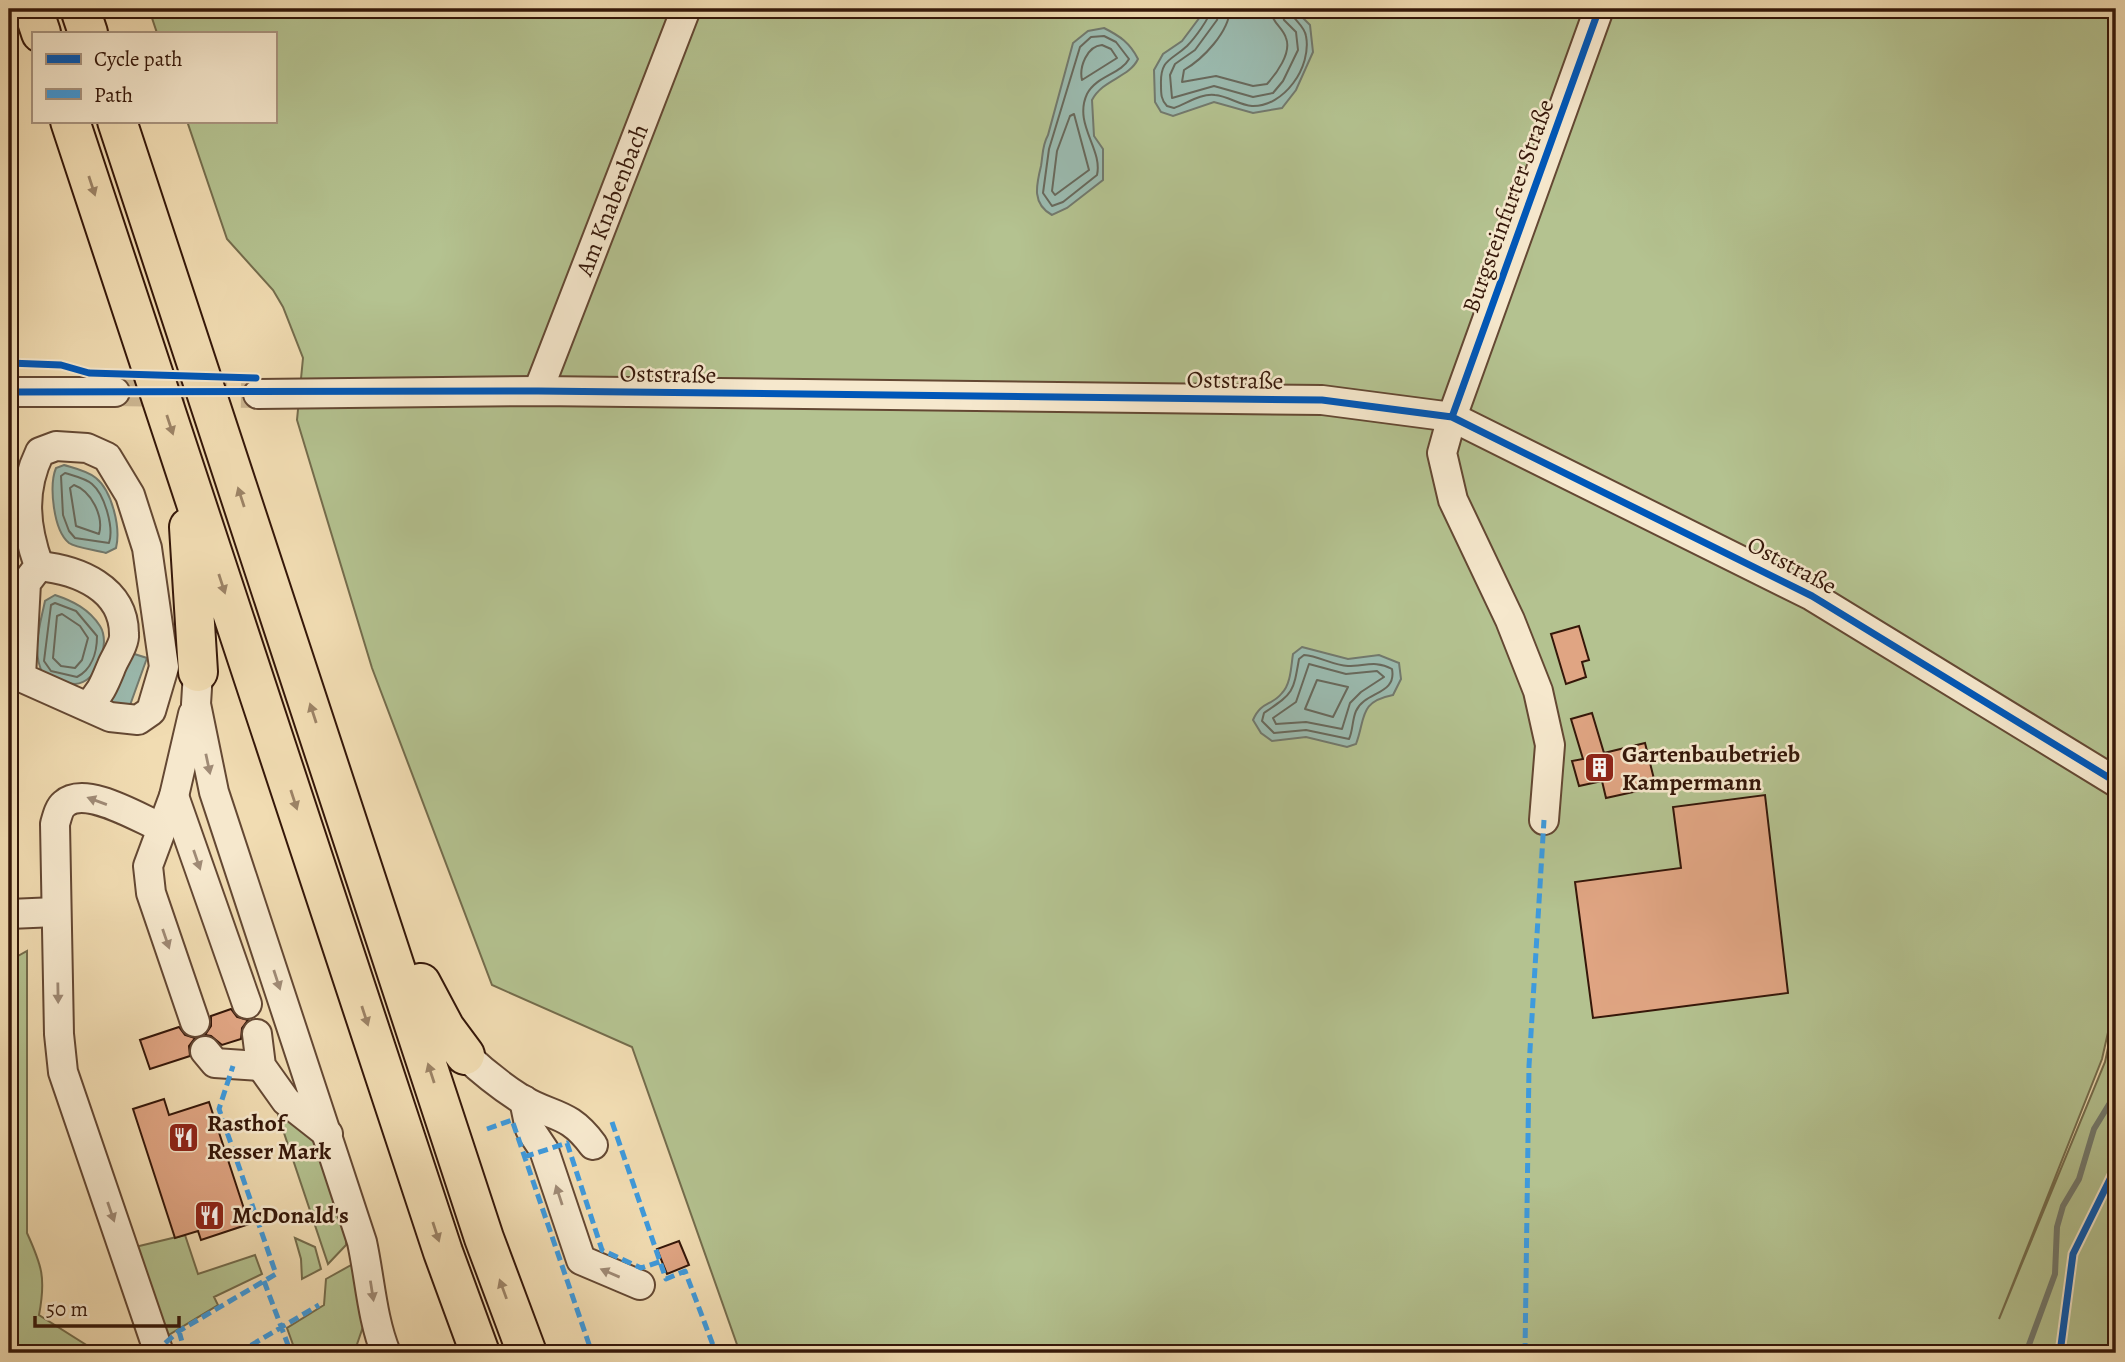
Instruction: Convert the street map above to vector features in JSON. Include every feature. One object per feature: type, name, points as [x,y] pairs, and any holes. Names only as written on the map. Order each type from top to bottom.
[{"type":"highway","points":[[33,9],[41,32]]},
{"type":"highway","points":[[79,9],[88,32]]},
{"type":"highway","points":[[70,122],[443,1252],[480,1353]]},
{"type":"highway","points":[[117,122],[484,1238],[527,1353]]},
{"type":"highway","points":[[186,473],[197,688]]},
{"type":"highway","points":[[373,894],[445,1028],[465,1055]]},
{"type":"street","name":"Am Knabenbach","points":[[538,391],[686,9]]},
{"type":"street","name":"Burgsteinfurter Straße","points":[[1544,820],[1550,745],[1538,691],[1510,620],[1453,500],[1442,453],[1452,417],[1599,9]]},
{"type":"street","name":"Oststraße","points":[[258,394],[538,391],[1322,400],[1452,417],[1812,596],[2116,782]]},
{"type":"street","points":[[9,392],[115,393]]},
{"type":"street","points":[[56,446],[87,448],[107,457],[130,495],[147,548],[163,667],[151,711],[138,720],[110,717],[15,674],[26,583],[39,566],[29,538],[25,509],[30,471],[40,452],[56,446]]},
{"type":"street","points":[[39,566],[65,569],[100,585],[115,600],[125,636],[100,695],[87,706]]},
{"type":"street","points":[[123,627],[157,621]]},
{"type":"street","points":[[195,1022],[151,893],[148,866],[160,827],[174,796],[197,688]]},
{"type":"street","points":[[197,688],[214,792],[362,1242],[373,1292],[376,1346]]},
{"type":"street","points":[[174,796],[247,1004]]},
{"type":"street","points":[[159,1353],[63,1072],[59,1034],[55,824],[62,806],[75,797],[89,797],[160,827]]},
{"type":"street","points":[[9,914],[56,912]]},
{"type":"street","points":[[257,1034],[261,1066],[286,1101],[328,1134]]},
{"type":"street","points":[[205,1051],[215,1063],[261,1066]]},
{"type":"street","points":[[465,1055],[487,1075],[524,1101],[561,1115],[580,1127],[593,1145]]},
{"type":"street","points":[[524,1101],[530,1129],[544,1150],[581,1260],[640,1285]]},
{"type":"green space","points":[[149,9],[2116,9],[2116,997],[2102,1059],[1999,1319],[2105,1062],[2116,1010],[2116,1353],[740,1353],[632,1047],[492,985],[372,668],[297,420],[303,358],[283,307],[273,290],[227,239],[187,122],[276,122],[276,32],[157,32]]},
{"type":"green space","points":[[27,951],[27,1233],[41,1273],[39,1315],[99,1353],[9,1353],[9,961]]},
{"type":"green space","points":[[283,1113],[316,1143],[337,1196],[346,1245],[328,1264],[278,1115]]},
{"type":"green space","points":[[185,1235],[198,1274],[255,1255],[262,1274],[214,1297],[218,1305],[162,1339],[131,1248]]},
{"type":"green space","points":[[295,1238],[315,1247],[321,1269],[302,1279],[301,1259]]},
{"type":"green space","points":[[353,1264],[366,1318],[354,1353],[296,1353],[287,1328],[324,1305],[326,1279]]},
{"type":"water","points":[[1206,9],[1294,9],[1310,25],[1313,52],[1296,90],[1282,108],[1253,113],[1214,102],[1173,116],[1161,112],[1155,102],[1154,70],[1163,54],[1182,41]]},
{"type":"water","points":[[1104,28],[1124,41],[1138,59],[1129,70],[1103,87],[1092,100],[1094,136],[1103,149],[1103,180],[1067,208],[1052,215],[1041,206],[1037,194],[1045,143],[1073,43],[1088,31]]},
{"type":"water","points":[[64,465],[93,476],[102,484],[111,501],[116,520],[116,548],[106,553],[81,548],[72,545],[64,537],[56,518],[53,485],[56,468]]},
{"type":"water","points":[[55,595],[86,610],[103,633],[100,661],[96,670],[83,682],[67,683],[43,674],[39,665],[37,647],[45,601]]},
{"type":"water","points":[[1302,647],[1348,659],[1379,655],[1399,663],[1401,679],[1393,695],[1374,702],[1365,712],[1356,744],[1347,747],[1306,737],[1272,741],[1261,733],[1253,720],[1263,707],[1285,689],[1293,654]]},
{"type":"water","points":[[128,652],[147,658],[129,708],[111,702]]},
{"type":"building","points":[[1579,626],[1589,660],[1582,662],[1586,677],[1566,684],[1551,634]]},
{"type":"building","points":[[1592,713],[1604,753],[1645,743],[1656,787],[1606,798],[1602,781],[1579,786],[1572,761],[1583,759],[1571,719]]},
{"type":"building","points":[[1765,795],[1788,993],[1593,1018],[1575,882],[1681,868],[1673,807]]},
{"type":"building","points":[[231,1009],[237,1017],[248,1020],[242,1028],[241,1039],[222,1045],[211,1036],[205,1035],[211,1026],[211,1016]]},
{"type":"building","points":[[179,1027],[185,1035],[195,1038],[189,1046],[190,1056],[150,1069],[140,1040]]},
{"type":"building","points":[[164,1099],[169,1115],[209,1102],[249,1224],[201,1240],[198,1231],[175,1238],[133,1109]]},
{"type":"building","points":[[679,1241],[689,1265],[667,1274],[657,1249]]},
{"type":"waterway","points":[[2026,1353],[2055,1274],[2057,1227],[2063,1206],[2079,1179],[2094,1129],[2116,1093]]},
{"type":"tunnel","points":[[115,392],[258,394]]},
{"type":"marked path","points":[[1525,1353],[1529,1066],[1544,820]]},
{"type":"marked path","points":[[154,1353],[179,1331],[276,1274],[219,1109],[233,1066]]},
{"type":"marked path","points":[[487,1129],[512,1120],[592,1353]]},
{"type":"marked path","points":[[612,1122],[666,1279],[685,1271],[716,1353]]},
{"type":"marked path","points":[[524,1157],[567,1143],[602,1250],[641,1268],[662,1261]]},
{"type":"marked path","points":[[264,1281],[291,1353]]},
{"type":"marked path","points":[[238,1353],[319,1305]]},
{"type":"marked path","points":[[179,1331],[185,1353]]},
{"type":"cycle path","points":[[1452,417],[1599,9]]},
{"type":"cycle path","points":[[9,363],[61,365],[89,373],[256,378]]},
{"type":"cycle path","points":[[9,392],[538,391],[1322,400],[1452,417],[1812,596],[2116,782]]},
{"type":"cycle path","points":[[2060,1353],[2073,1254],[2116,1167]]},
{"type":"place","name":"Gartenbaubetrieb Kampermann","points":[[1599,768]]},
{"type":"place","name":"Rasthof Resser Mark","points":[[184,1137]]},
{"type":"place","name":"McDonald's","points":[[209,1215]]}]
